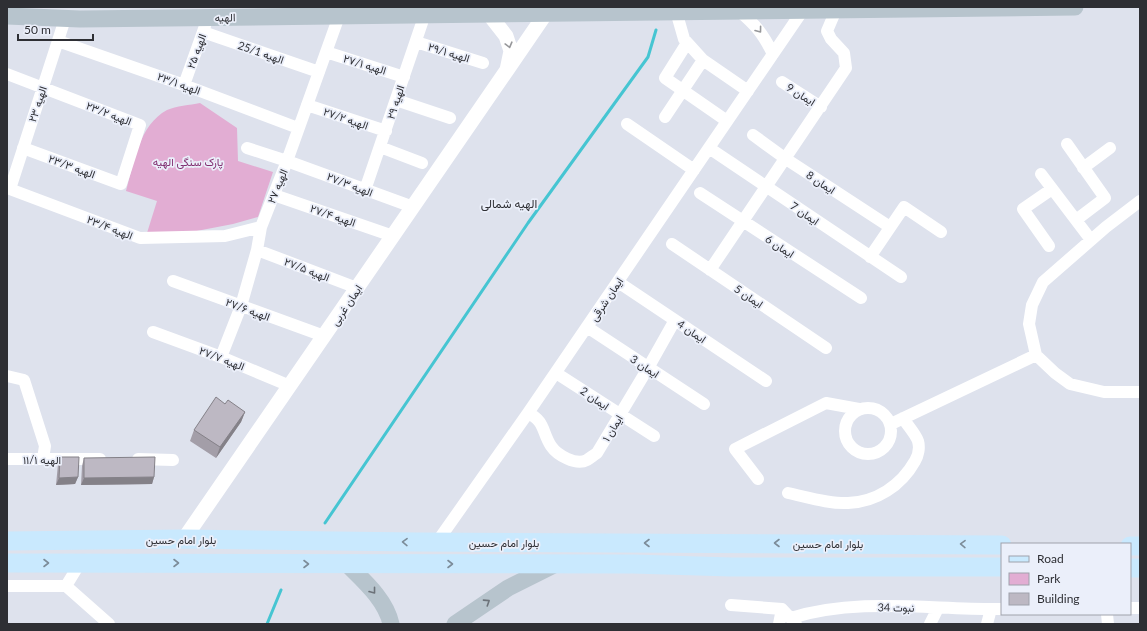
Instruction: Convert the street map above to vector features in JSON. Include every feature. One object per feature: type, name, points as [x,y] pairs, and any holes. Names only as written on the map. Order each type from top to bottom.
[{"type":"main road","name":"الهیه","points":[[16,13],[65,19],[205,25],[339,16],[425,14],[1075,7]]},
{"type":"main road","name":"بلوار امام حسین","points":[[7,541],[184,539],[437,542],[1001,544]]},
{"type":"main road","name":"بلوار امام حسین","points":[[7,563],[633,564],[731,567],[1001,567]]},
{"type":"main road","points":[[347,564],[367,584],[384,606],[390,624]]},
{"type":"main road","points":[[455,624],[508,588],[556,564]]},
{"type":"street","name":"ایمان شرقی","points":[[437,542],[528,414],[803,10]]},
{"type":"street","points":[[710,270],[767,188],[846,68],[844,53],[831,39],[827,31],[836,10]]},
{"type":"street","points":[[676,11],[684,39],[687,43],[703,60],[748,91]]},
{"type":"street","points":[[739,11],[756,25],[773,54]]},
{"type":"street","points":[[488,13],[506,36],[511,51],[507,70]]},
{"type":"street","name":"ایمان غربی","points":[[184,539],[546,13]]},
{"type":"street","name":"الهیه ۲۹","points":[[365,190],[425,14]]},
{"type":"street","name":"الهیه ۲۷","points":[[221,357],[241,306],[257,250],[261,227],[287,161],[339,16]]},
{"type":"street","name":"الهیه ۲۳","points":[[8,188],[23,148],[65,19]]},
{"type":"street","name":"الهیه 25/1","points":[[205,25],[319,72]]},
{"type":"street","name":"الهیه ۲۵","points":[[184,85],[205,25]]},
{"type":"street","name":"الهیه ۲۳/۱","points":[[58,41],[184,85],[298,128]]},
{"type":"street","name":"الهیه ۲۹/۱","points":[[416,42],[483,63]]},
{"type":"street","points":[[687,43],[665,78],[727,121]]},
{"type":"street","name":"الهیه ۲۷/۱","points":[[326,52],[404,76]]},
{"type":"street","points":[[665,117],[684,91],[703,60]]},
{"type":"street","points":[[7,74],[43,87]]},
{"type":"street","name":"ایمان 9","points":[[782,82],[821,107]]},
{"type":"street","name":"الهیه ۲۳/۲","points":[[43,87],[140,125],[121,184]]},
{"type":"street","points":[[396,100],[450,118]]},
{"type":"street","name":"الهیه ۲۷/۲","points":[[307,105],[386,131]]},
{"type":"street","points":[[627,124],[694,170]]},
{"type":"street","name":"ایمان 8","points":[[754,135],[786,159],[890,227]]},
{"type":"street","points":[[1067,144],[1104,198],[1076,220]]},
{"type":"street","points":[[380,147],[422,162]]},
{"type":"street","name":"الهیه ۲۳/۳","points":[[23,148],[121,184]]},
{"type":"street","name":"الهیه ۲۷/۳","points":[[247,148],[413,207]]},
{"type":"street","name":"ایمان 7","points":[[709,148],[901,277]]},
{"type":"street","points":[[1083,168],[1110,148]]},
{"type":"street","points":[[1041,174],[1091,240]]},
{"type":"street","name":"الهیه ۲۳/۴","points":[[8,188],[140,238],[225,236],[261,227]]},
{"type":"street","points":[[1049,246],[1023,209],[1052,189]]},
{"type":"street","name":"ایمان 6","points":[[700,193],[861,298]]},
{"type":"street","name":"الهیه ۲۷/۴","points":[[274,195],[393,236]]},
{"type":"street","points":[[1140,201],[1091,240],[1043,282],[1032,305],[1029,324],[1036,356],[1070,384],[1104,392],[1140,392]]},
{"type":"street","points":[[870,257],[904,207],[941,232]]},
{"type":"street","name":"ایمان 5","points":[[672,244],[826,348]]},
{"type":"street","name":"الهیه ۲۷/۵","points":[[257,250],[357,288]]},
{"type":"street","name":"الهیه ۲۷/۶","points":[[173,281],[324,336]]},
{"type":"street","name":"ایمان 4","points":[[618,282],[766,381]]},
{"type":"street","name":"ایمان ۱","points":[[528,414],[537,417],[551,447],[564,457],[576,461],[586,461],[597,453],[675,320]]},
{"type":"street","name":"ایمان 3","points":[[587,327],[704,404]]},
{"type":"street","name":"الهیه ۲۷/۷","points":[[153,332],[221,357],[290,386]]},
{"type":"street","points":[[891,424],[1036,356]]},
{"type":"street","name":"ایمان 2","points":[[556,373],[654,436]]},
{"type":"street","points":[[7,376],[24,380],[44,446],[43,459]]},
{"type":"street","points":[[758,479],[735,449],[826,403],[859,409],[874,408],[882,412],[891,424],[890,439],[881,451],[874,454],[859,452],[848,442],[845,427],[852,413],[859,409]]},
{"type":"street","points":[[788,492],[847,504],[869,500],[890,490],[911,467],[919,451],[918,441],[903,418]]},
{"type":"street","name":"الهیه ۱۱/۱","points":[[7,459],[173,460]]},
{"type":"street","points":[[66,586],[80,563]]},
{"type":"street","points":[[7,586],[66,586],[109,624]]},
{"type":"street","points":[[731,605],[782,609],[793,621]]},
{"type":"street","name":"نبوت 34","points":[[793,621],[834,608],[868,606],[996,609]]},
{"type":"street","points":[[930,624],[938,608]]},
{"type":"street","points":[[779,624],[782,609]]},
{"type":"street","points":[[987,624],[996,609]]},
{"type":"green space","name":"پارک سنگی الهیه","points":[[200,103],[237,128],[238,161],[273,172],[258,217],[233,224],[181,234],[147,233],[157,201],[126,191],[139,146],[150,125],[167,110]]},
{"type":"building","points":[[216,397],[225,404],[228,400],[245,412],[220,447],[194,430]]},
{"type":"building","points":[[60,457],[79,457],[78,477],[59,478]]},
{"type":"building","points":[[155,457],[154,477],[84,478],[84,458]]},
{"type":"waterway","points":[[325,523],[528,223],[648,57],[656,30]]},
{"type":"waterway","points":[[267,624],[281,590]]},
{"type":"district","name":"الهیه شمالی","points":[[509,203]]}]
